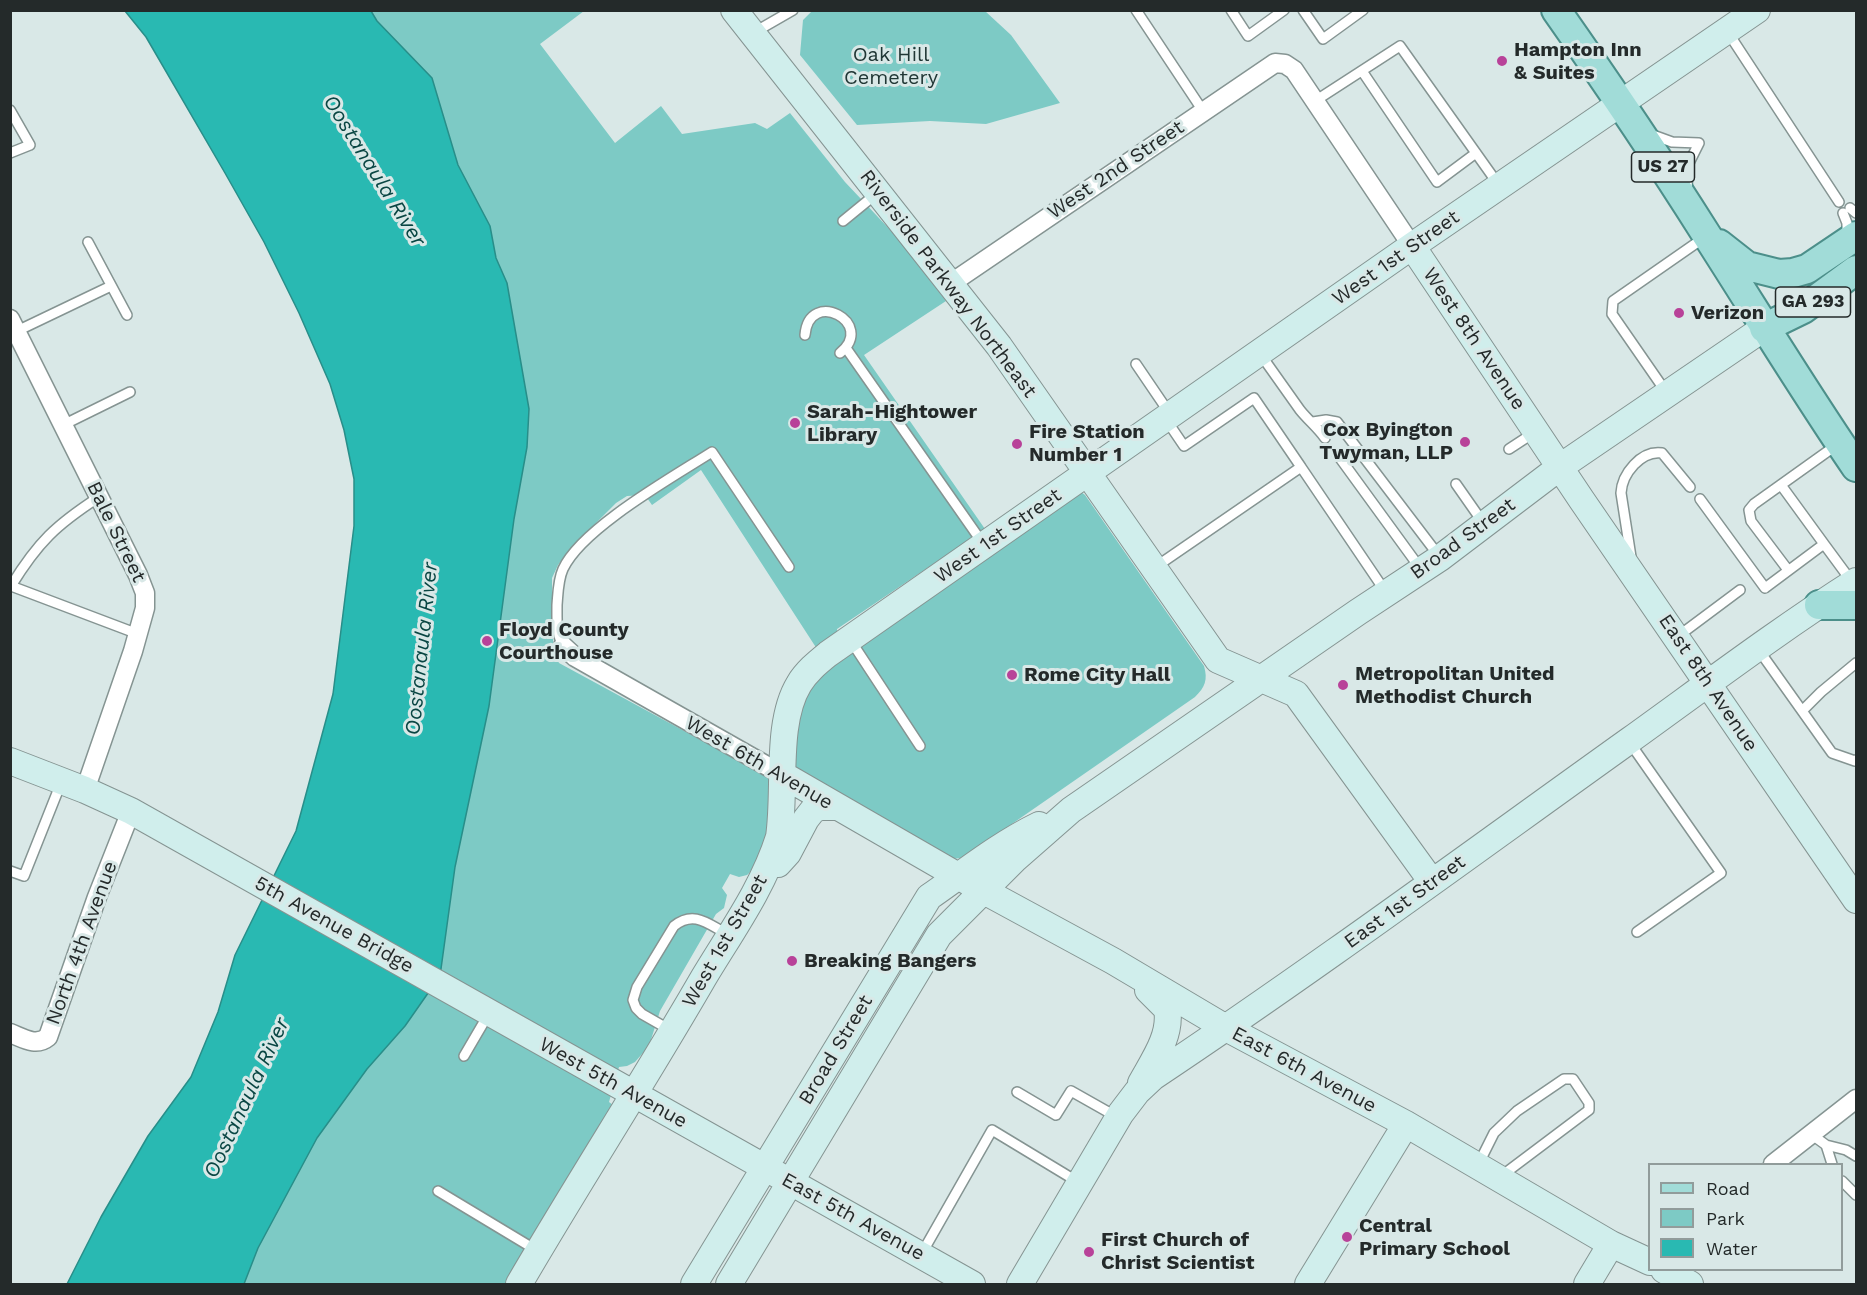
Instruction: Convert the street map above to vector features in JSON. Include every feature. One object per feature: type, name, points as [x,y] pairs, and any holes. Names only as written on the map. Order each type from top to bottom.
[{"type":"main road","name":"US 27","points":[[1557,10],[1687,203],[1764,328],[1857,467]]},
{"type":"main road","points":[[1707,235],[1747,266],[1779,274],[1793,273],[1807,268],[1851,222]]},
{"type":"main road","name":"Broad Street","points":[[1764,328],[1803,309],[1857,270]]},
{"type":"main road","points":[[1819,605],[1855,590]]},
{"type":"street","name":"Riverside Parkway Northeast","points":[[734,10],[999,346],[1218,660],[1296,694],[1432,882]]},
{"type":"street","name":"West 1st Street","points":[[519,1284],[673,1032],[758,887],[779,837],[786,717],[791,698],[800,682],[812,668],[1087,472],[1757,10]]},
{"type":"street","name":"West 2nd Street","points":[[950,284],[1275,63],[1285,64]]},
{"type":"street","name":"West 8th Avenue","points":[[1285,64],[1294,70],[1560,467]]},
{"type":"street","name":"Bale Street","points":[[14,325],[145,593],[145,608],[138,634],[74,786]]},
{"type":"street","name":"Broad Street","points":[[729,1284],[939,935],[1014,861],[1071,810],[1431,564],[1560,467],[1764,328]]},
{"type":"street","name":"East 8th Avenue","points":[[1560,467],[1857,900]]},
{"type":"street","name":"East 1st Street","points":[[1020,1284],[1118,1118],[1137,1092],[1153,1077],[1332,956],[1819,605]]},
{"type":"street","name":"West 6th Avenue","points":[[563,646],[575,657],[958,876]]},
{"type":"street","name":"5th Avenue Bridge","points":[[10,761],[74,786],[131,812],[462,998]]},
{"type":"street","points":[[758,887],[789,853],[813,810],[820,807],[837,807]]},
{"type":"street","name":"Broad Street","points":[[694,1284],[930,897],[1020,835],[1071,810]]},
{"type":"street","name":"North 4th Avenue","points":[[10,1033],[36,1043],[48,1037],[97,897],[131,812]]},
{"type":"street","name":"East 6th Avenue","points":[[958,876],[1113,961],[1226,1028],[1406,1124],[1611,1244],[1648,1261]]},
{"type":"street","points":[[1113,961],[1167,1009],[1166,1033],[1137,1092]]},
{"type":"street","name":"West 5th Avenue","points":[[462,998],[765,1168]]},
{"type":"street","points":[[1775,1163],[1818,1139],[1857,1099]]},
{"type":"street","points":[[1308,1284],[1406,1124]]},
{"type":"street","name":"East 5th Avenue","points":[[765,1168],[972,1284]]},
{"type":"street","points":[[1587,1284],[1611,1244]]},
{"type":"street","name":"East 6th Avenue","points":[[1667,1271],[1690,1284]]},
{"type":"lane","points":[[752,34],[793,10]]},
{"type":"lane","points":[[1136,10],[1203,111]]},
{"type":"lane","points":[[1231,10],[1248,36],[1284,10]]},
{"type":"lane","points":[[1303,10],[1323,39],[1363,10]]},
{"type":"lane","points":[[1727,31],[1839,202]]},
{"type":"lane","points":[[1315,101],[1400,46],[1500,186]]},
{"type":"lane","points":[[1362,71],[1437,182],[1476,153]]},
{"type":"lane","points":[[10,110],[30,145],[10,153]]},
{"type":"lane","points":[[1637,128],[1672,142],[1699,142],[1688,165],[1687,203]]},
{"type":"lane","points":[[843,221],[879,192]]},
{"type":"lane","points":[[1667,394],[1612,314],[1611,308],[1618,296],[1707,235]]},
{"type":"lane","points":[[88,242],[127,315]]},
{"type":"lane","points":[[14,325],[111,286]]},
{"type":"lane","points":[[805,335],[807,325],[814,316],[824,312],[835,313],[846,320],[850,337],[843,350],[984,545]]},
{"type":"lane","points":[[1260,353],[1306,418],[1313,422],[1325,438]]},
{"type":"lane","points":[[1136,364],[1184,446],[1254,398],[1387,592]]},
{"type":"lane","points":[[63,425],[130,392]]},
{"type":"lane","points":[[1313,422],[1326,420],[1337,422],[1431,564]]},
{"type":"lane","points":[[1509,448],[1536,431]]},
{"type":"lane","points":[[1788,570],[1751,521],[1749,510],[1754,504],[1840,443]]},
{"type":"lane","points":[[563,646],[557,628],[559,584],[563,569],[573,553],[605,523],[712,452],[789,567]]},
{"type":"lane","points":[[1634,574],[1621,493],[1621,485],[1628,472],[1650,454],[1662,453],[1690,487]]},
{"type":"lane","points":[[1336,454],[1431,564]]},
{"type":"lane","points":[[1154,568],[1301,467]]},
{"type":"lane","points":[[1456,484],[1485,525]]},
{"type":"lane","points":[[1781,485],[1855,590]]},
{"type":"lane","points":[[99,497],[63,521],[46,536],[34,550],[11,586],[138,634]]},
{"type":"lane","points":[[1700,499],[1765,588],[1824,544]]},
{"type":"lane","points":[[1677,637],[1740,590]]},
{"type":"lane","points":[[850,639],[920,746]]},
{"type":"lane","points":[[1758,649],[1833,753],[1857,760]]},
{"type":"lane","points":[[1803,710],[1857,663]]},
{"type":"lane","points":[[1628,741],[1721,873],[1637,932]]},
{"type":"lane","points":[[10,871],[24,876],[74,786]]},
{"type":"lane","points":[[673,1032],[636,1008],[633,1000],[637,987],[674,926],[686,918],[694,918],[729,935]]},
{"type":"lane","points":[[464,1056],[489,1013]]},
{"type":"lane","points":[[1564,1079],[1572,1079],[1589,1103],[1589,1110],[1487,1172],[1494,1133],[1517,1111],[1564,1079]]},
{"type":"lane","points":[[1017,1092],[1056,1115],[1071,1091],[1118,1118]]},
{"type":"lane","points":[[921,1255],[992,1131],[1080,1184]]},
{"type":"lane","points":[[1818,1139],[1857,1156]]},
{"type":"lane","points":[[1818,1139],[1831,1163]]},
{"type":"lane","points":[[1843,1181],[1857,1195]]},
{"type":"lane","points":[[438,1191],[538,1252]]},
{"type":"green space","name":"Oak Hill Cemetery","points":[[813,10],[985,11],[1011,35],[1060,103],[986,124],[930,121],[857,125],[800,55],[803,20]]},
{"type":"green space","name":"Floyd County Courthouse","points":[[271,11],[584,11],[540,44],[615,143],[661,106],[682,134],[755,123],[767,129],[790,113],[845,182],[894,234],[946,301],[864,355],[985,529],[837,629],[837,633],[817,649],[701,470],[652,505],[645,495],[627,496],[616,503],[569,550],[552,578],[552,632],[555,655],[559,663],[769,777],[773,784],[771,836],[757,866],[747,875],[739,877],[730,874],[722,888],[727,895],[724,908],[716,914],[660,1011],[649,1046],[635,1062],[619,1067],[609,1102],[613,1105],[513,1284],[153,1284],[409,749]]},
{"type":"green space","name":"Rome City Hall","points":[[1081,492],[1204,666],[1205,683],[1195,697],[961,858],[952,859],[794,770],[793,742],[799,705],[819,673]]},
{"type":"water","name":"Oostanaula River","points":[[125,11],[371,11],[377,21],[432,78],[458,165],[490,226],[496,258],[507,283],[529,409],[527,447],[514,519],[489,706],[455,867],[440,976],[405,1026],[367,1069],[317,1138],[258,1248],[244,1284],[67,1284],[101,1217],[148,1136],[191,1077],[218,1012],[235,955],[296,831],[333,694],[354,526],[354,479],[344,430],[330,384],[299,313],[264,242],[225,173],[146,37]]},
{"type":"place","name":"Hampton Inn & Suites","points":[[1502,61]]},
{"type":"place","name":"Verizon","points":[[1679,313]]},
{"type":"place","name":"Sarah-Hightower Library","points":[[795,423]]},
{"type":"place","name":"Cox Byington Twyman, LLP","points":[[1465,442]]},
{"type":"place","name":"Fire Station Number 1","points":[[1017,444]]},
{"type":"place","name":"Floyd County Courthouse","points":[[487,641]]},
{"type":"place","name":"Rome City Hall","points":[[1012,675]]},
{"type":"place","name":"Metropolitan United Methodist Church","points":[[1343,685]]},
{"type":"place","name":"Breaking Bangers","points":[[792,961]]},
{"type":"place","name":"Central Primary School","points":[[1347,1237]]},
{"type":"place","name":"First Church of Christ Scientist","points":[[1089,1252]]}]
